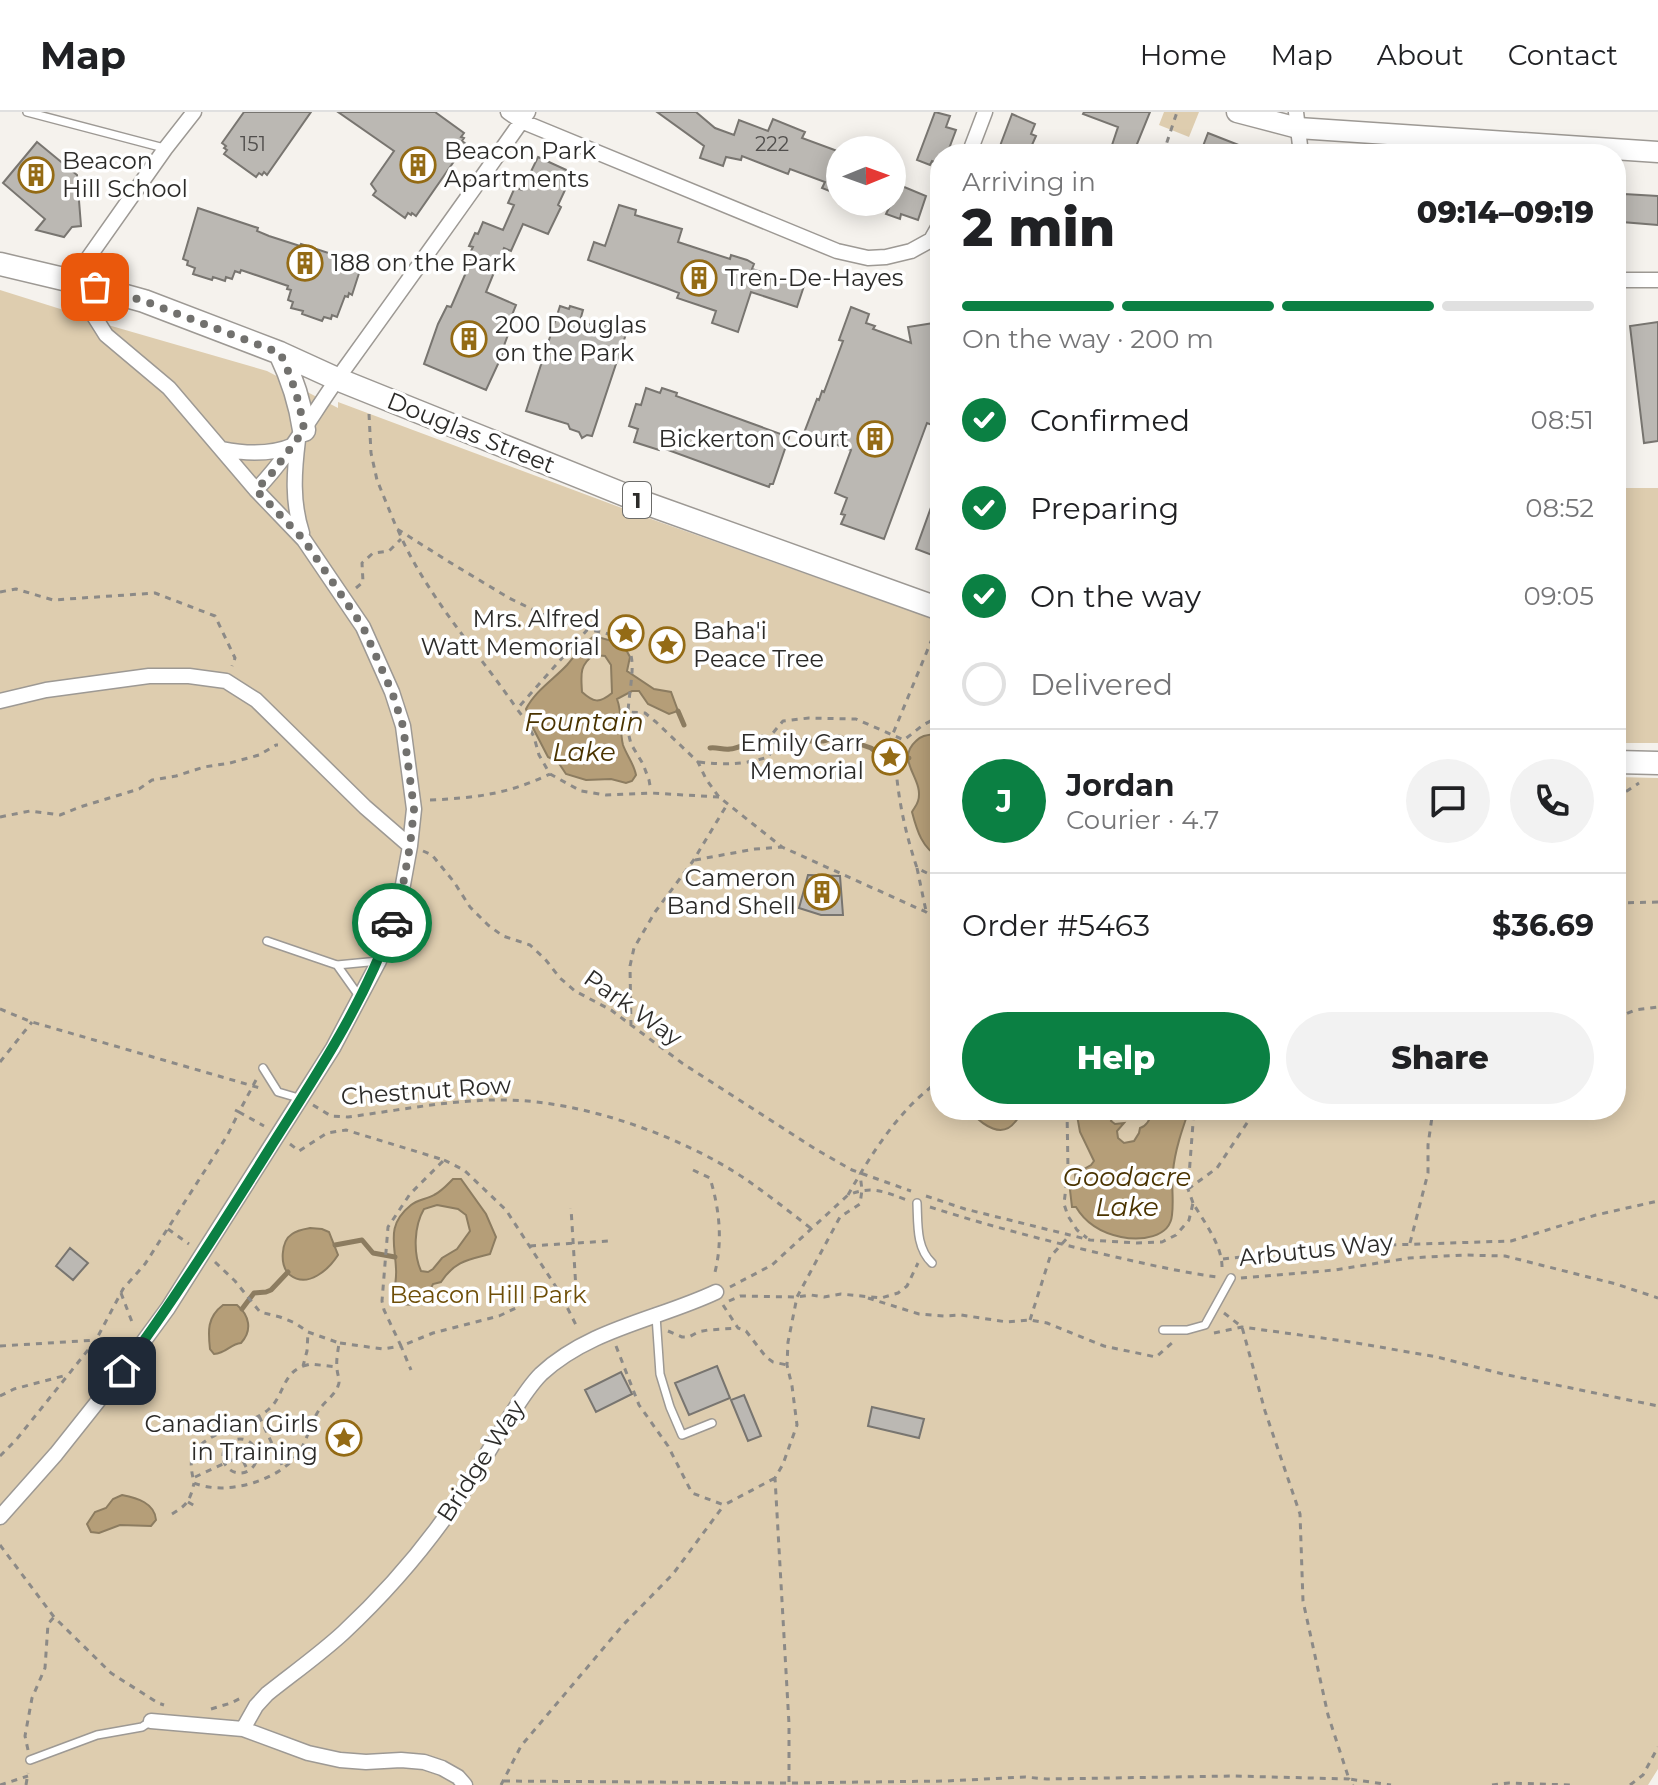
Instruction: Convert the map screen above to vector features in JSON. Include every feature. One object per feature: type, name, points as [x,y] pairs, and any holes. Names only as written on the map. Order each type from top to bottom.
[{"type":"main road","name":"Douglas Street","points":[[0,264],[144,301],[280,353],[645,503],[930,605]]},
{"type":"main road","points":[[280,353],[300,405],[299,438]]},
{"type":"main road","points":[[1626,762],[1658,763]]},
{"type":"street","points":[[0,1517],[56,1454],[138,1350],[302,1099],[379,961],[400,901],[410,846],[414,801],[403,726],[392,692],[363,627],[304,540],[256,490],[169,388],[106,335],[72,281],[194,112]]},
{"type":"street","points":[[508,112],[837,251],[868,258],[886,257],[911,251],[930,241]]},
{"type":"street","points":[[973,144],[985,112]]},
{"type":"street","points":[[1237,112],[1568,144]]},
{"type":"street","points":[[256,490],[299,438],[337,379],[524,117]]},
{"type":"street","points":[[1297,120],[1300,144]]},
{"type":"street","points":[[1626,149],[1658,152]]},
{"type":"street","points":[[1626,280],[1658,280]]},
{"type":"street","points":[[222,449],[239,453],[273,452],[299,438]]},
{"type":"street","points":[[299,438],[294,495],[304,540]]},
{"type":"street","points":[[0,701],[46,690],[149,676],[189,676],[226,681],[256,700],[365,807],[410,846]]},
{"type":"street","name":"Bridge Way","points":[[243,1729],[267,1694],[342,1634],[395,1579],[464,1490],[523,1395],[541,1374],[585,1343],[717,1293]]},
{"type":"street","points":[[151,1721],[243,1729],[308,1753],[340,1760],[424,1762],[442,1768],[465,1785]]},
{"type":"lane","points":[[29,112],[165,149]]},
{"type":"lane","points":[[267,941],[337,965],[379,961]]},
{"type":"lane","points":[[337,965],[360,997]]},
{"type":"lane","points":[[263,1068],[278,1092],[302,1099]]},
{"type":"lane","points":[[917,1203],[923,1255],[932,1263]]},
{"type":"lane","points":[[1163,1330],[1187,1330],[1205,1325],[1216,1308],[1227,1278]]},
{"type":"lane","points":[[656,1316],[660,1374],[682,1435],[712,1423]]},
{"type":"lane","points":[[30,1760],[97,1735],[142,1727],[151,1721]]},
{"type":"path","points":[[1166,144],[1177,112]]},
{"type":"path","points":[[369,410],[371,453],[377,480],[401,539],[446,611],[526,721],[550,774],[581,791],[606,795],[651,793],[719,797]]},
{"type":"path","points":[[397,529],[509,598],[548,617],[587,630],[606,632],[627,645],[632,655],[628,732],[643,764],[651,793]]},
{"type":"path","points":[[344,600],[363,582],[362,563],[373,553],[389,551],[401,539]]},
{"type":"path","points":[[0,592],[16,589],[53,600],[155,593],[203,611],[215,616],[235,658],[226,681]]},
{"type":"path","points":[[517,709],[587,630]]},
{"type":"path","points":[[926,912],[917,868],[904,831],[896,769],[887,765],[892,736],[930,644]]},
{"type":"path","points":[[628,712],[645,713],[698,762],[719,797],[782,847],[930,915]]},
{"type":"path","points":[[698,762],[740,764],[768,757],[773,749],[772,734],[783,721],[834,717],[856,719],[904,740],[930,721]]},
{"type":"path","points":[[0,817],[30,811],[60,815],[139,789],[152,780],[259,755],[276,745],[286,746]]},
{"type":"path","points":[[414,801],[476,798],[515,790],[550,774]]},
{"type":"path","points":[[631,1026],[630,966],[634,948],[728,803]]},
{"type":"path","name":"Park Way","points":[[410,846],[432,855],[470,907],[488,925],[503,936],[530,945],[575,991],[611,1010],[682,1063],[860,1174],[965,1209],[1090,1240],[1137,1243],[1168,1240],[1189,1220],[1193,1203]]},
{"type":"path","points":[[693,861],[782,847]]},
{"type":"path","points":[[917,868],[930,874]]},
{"type":"path","points":[[1626,903],[1658,902]]},
{"type":"path","points":[[1626,1014],[1658,1007]]},
{"type":"path","points":[[0,1009],[32,1022],[278,1092]]},
{"type":"path","points":[[0,1062],[32,1022]]},
{"type":"path","points":[[0,1456],[96,1340],[121,1293],[153,1253],[227,1136],[237,1111],[263,1068]]},
{"type":"path","points":[[717,1293],[772,1265],[813,1230],[848,1195],[888,1132],[930,1088]]},
{"type":"path","name":"Chestnut Row","points":[[302,1099],[331,1116],[348,1117],[479,1100],[562,1106],[608,1116],[696,1150],[743,1177],[813,1230]]},
{"type":"path","points":[[237,1111],[279,1135],[299,1151],[327,1133],[346,1130],[444,1160],[464,1170],[506,1210],[566,1302],[585,1343]]},
{"type":"path","points":[[1067,1120],[1068,1169],[1064,1204],[1077,1230],[1090,1240]]},
{"type":"path","points":[[1193,1120],[1188,1189],[1223,1259],[1227,1278],[1214,1294],[1216,1308],[1242,1327],[1265,1411],[1300,1514],[1303,1601],[1328,1715],[1353,1785]]},
{"type":"path","points":[[1188,1189],[1217,1168],[1249,1120]]},
{"type":"path","points":[[1410,1243],[1428,1173],[1432,1120]]},
{"type":"path","points":[[411,1370],[382,1301],[388,1227],[410,1194],[444,1160]]},
{"type":"path","points":[[693,1170],[710,1178],[719,1213],[717,1293],[738,1328],[746,1331],[766,1357],[787,1365]]},
{"type":"path","points":[[790,1784],[775,1478],[797,1425],[787,1365],[788,1342],[797,1297],[840,1217],[860,1204],[860,1174]]},
{"type":"path","points":[[848,1195],[862,1190]]},
{"type":"path","name":"Arbutus Way","points":[[862,1190],[889,1193],[969,1220],[1061,1244],[1166,1269],[1227,1278],[1335,1270],[1409,1258],[1505,1256],[1658,1298]]},
{"type":"path","points":[[1223,1259],[1330,1247],[1511,1241],[1596,1215],[1658,1201]]},
{"type":"path","points":[[566,1302],[576,1289],[571,1208]]},
{"type":"path","points":[[1030,1320],[1050,1257],[1070,1235]]},
{"type":"path","points":[[530,1246],[608,1241]]},
{"type":"path","points":[[717,1293],[797,1297],[841,1294],[881,1298],[898,1293],[907,1286],[923,1255]]},
{"type":"path","points":[[245,1292],[260,1312],[287,1320],[308,1332],[339,1343],[383,1349],[499,1316],[538,1294],[560,1293]]},
{"type":"path","points":[[121,1293],[132,1322]]},
{"type":"path","points":[[868,1298],[919,1314],[1047,1323],[1104,1346],[1156,1357],[1171,1344],[1180,1341]]},
{"type":"path","points":[[1202,1336],[1242,1327],[1351,1342],[1437,1357],[1658,1406]]},
{"type":"path","points":[[303,1366],[308,1332]]},
{"type":"path","points":[[0,1346],[96,1340]]},
{"type":"path","points":[[194,1480],[209,1487],[245,1485],[268,1477],[298,1454],[320,1409],[338,1388],[339,1343]]},
{"type":"path","points":[[172,1514],[188,1502],[194,1480],[192,1459],[202,1444],[270,1408],[287,1377],[295,1369],[311,1364],[337,1367]]},
{"type":"path","points":[[0,1396],[14,1389],[67,1375]]},
{"type":"path","points":[[259,1416],[283,1467]]},
{"type":"path","points":[[233,1440],[248,1471]]},
{"type":"path","points":[[233,1440],[249,1441],[256,1449],[257,1459],[248,1471],[234,1472],[224,1463],[224,1450],[233,1440]]},
{"type":"path","points":[[194,1480],[271,1442]]},
{"type":"path","points":[[188,1502],[195,1506]]},
{"type":"path","points":[[724,1505],[673,1574],[623,1625],[521,1746],[502,1783],[790,1784],[1025,1777],[1234,1776],[1349,1779],[1391,1785]]},
{"type":"path","points":[[0,1545],[54,1617],[111,1673],[169,1707]]},
{"type":"path","points":[[30,1760],[25,1736],[32,1698],[45,1668],[48,1624],[54,1617]]},
{"type":"path","points":[[204,1710],[253,1693],[267,1694]]},
{"type":"path","points":[[1630,1785],[1643,1775],[1658,1747]]},
{"type":"path","points":[[0,1785],[28,1776]]},
{"type":"path","points":[[1492,1785],[1571,1785]]},
{"type":"green space","points":[[1164,112],[1199,112],[1189,137],[1159,125]]},
{"type":"green space","name":"Beacon Hill Park","points":[[0,290],[70,314],[267,371],[338,408],[338,402],[654,520],[930,617],[930,1120],[1626,1120],[1626,777],[1658,778],[1658,1769],[1648,1785],[0,1785]]},
{"type":"green space","points":[[1626,488],[1658,488],[1658,743],[1626,743]]},
{"type":"water","name":"Fountain Lake","points":[[594,636],[623,644],[630,657],[627,671],[654,689],[671,692],[678,711],[669,714],[648,704],[639,691],[617,699],[623,745],[636,775],[626,783],[611,779],[586,780],[566,774],[558,762],[548,757],[526,709]],"holes":[[[594,655],[605,656],[611,665],[612,693],[603,699],[593,700],[582,692],[582,671]]]},
{"type":"water","points":[[930,735],[930,850],[921,838],[912,812],[919,793],[908,756],[910,748]]},
{"type":"water","points":[[980,1120],[1016,1120],[1010,1127],[999,1130]]},
{"type":"water","name":"Goodacre Lake","points":[[1078,1120],[1124,1123],[1117,1131],[1118,1138],[1124,1143],[1134,1141],[1140,1128],[1149,1120],[1186,1120],[1174,1163],[1172,1215],[1166,1229],[1153,1236],[1137,1238],[1114,1235],[1095,1227],[1076,1207],[1072,1207],[1070,1190],[1076,1185],[1075,1174],[1094,1161]]},
{"type":"water","points":[[453,1179],[461,1179],[486,1214],[496,1237],[490,1254],[457,1265],[441,1282],[433,1284],[432,1299],[414,1304],[395,1301],[394,1235],[398,1220],[411,1205],[437,1193]],"holes":[[[437,1205],[458,1209],[466,1215],[470,1231],[457,1249],[442,1258],[433,1269],[421,1271],[416,1240],[424,1209]]]},
{"type":"water","points":[[310,1228],[329,1232],[338,1255],[317,1276],[297,1279],[286,1271],[284,1248],[288,1237]]},
{"type":"water","points":[[223,1305],[237,1305],[247,1318],[248,1328],[241,1343],[214,1354],[210,1349],[210,1325],[214,1314]]},
{"type":"water","points":[[122,1495],[149,1505],[156,1520],[151,1526],[120,1525],[99,1533],[91,1532],[87,1524],[95,1512],[106,1508],[113,1499]]},
{"type":"building","points":[[244,112],[311,112],[267,175],[264,172],[256,177],[224,154],[227,150],[222,143]]},
{"type":"building","name":"Beacon Park Apartments","points":[[338,112],[435,112],[464,133],[461,137],[466,144],[416,216],[408,213],[405,218],[373,195],[376,191],[371,184],[394,151]]},
{"type":"building","points":[[657,112],[696,112],[715,128],[734,135],[739,120],[768,131],[773,119],[805,132],[802,138],[826,147],[826,190],[822,188],[825,182],[790,169],[788,174],[742,156],[741,160],[726,157],[723,166],[700,158],[704,146]]},
{"type":"building","points":[[935,112],[950,116],[946,127],[956,130],[951,144],[930,144],[930,165],[917,160]]},
{"type":"building","points":[[1150,112],[1137,144],[1112,144],[1118,127],[1083,114]]},
{"type":"building","points":[[1012,114],[1035,124],[1031,134],[1036,136],[1032,144],[1001,144]]},
{"type":"building","points":[[1208,133],[1236,144],[1204,144]]},
{"type":"building","points":[[37,142],[77,175],[81,226],[72,227],[64,237],[36,230],[45,219],[3,183]]},
{"type":"building","points":[[538,157],[573,173],[548,234],[523,224],[511,251],[504,248],[486,292],[516,305],[506,330],[509,332],[504,351],[486,390],[424,364],[438,324],[447,306],[451,307],[471,261],[467,259],[475,233],[478,234],[483,222],[503,230],[514,205],[508,203],[515,187],[522,190]]},
{"type":"building","points":[[906,188],[926,196],[918,220],[906,216]]},
{"type":"building","points":[[1626,194],[1658,196],[1658,225],[1626,222]]},
{"type":"building","points":[[619,205],[636,210],[635,215],[682,229],[678,242],[730,259],[731,255],[747,260],[754,264],[752,269],[804,286],[797,307],[751,292],[738,332],[712,323],[716,311],[677,298],[679,293],[588,260],[594,242],[605,246]]},
{"type":"building","name":"188 on the Park","points":[[198,208],[258,228],[257,231],[269,236],[362,264],[352,295],[349,293],[348,297],[345,296],[337,317],[324,317],[322,321],[291,308],[293,302],[288,300],[291,290],[287,289],[288,286],[241,270],[240,273],[235,271],[232,279],[226,277],[225,281],[193,274],[195,268],[183,259]]},
{"type":"building","points":[[560,306],[583,310],[580,321],[600,328],[607,324],[615,327],[621,325],[627,331],[592,436],[582,438],[568,424],[526,411]]},
{"type":"building","name":"Bickerton Court","points":[[851,307],[869,314],[866,323],[875,326],[873,329],[911,343],[908,327],[930,324],[930,424],[927,423],[884,539],[841,524],[847,498],[835,493],[851,450],[804,433],[817,399],[824,392],[843,341],[839,340]]},
{"type":"building","points":[[1658,322],[1658,441],[1644,443],[1630,326]]},
{"type":"building","points":[[646,388],[660,393],[662,388],[677,393],[676,396],[789,437],[773,484],[769,487],[660,447],[659,450],[634,442],[638,429],[629,426],[636,404],[641,405]]},
{"type":"building","points":[[930,510],[930,554],[916,549]]},
{"type":"building","name":"Cameron Band Shell","points":[[808,875],[840,876],[843,915],[821,915],[799,908]]},
{"type":"building","points":[[70,1248],[88,1263],[73,1280],[56,1266]]},
{"type":"building","points":[[717,1366],[730,1398],[689,1415],[675,1383]]},
{"type":"building","points":[[621,1372],[632,1394],[596,1412],[585,1390]]},
{"type":"building","points":[[744,1395],[761,1436],[748,1441],[731,1400]]},
{"type":"building","points":[[872,1407],[924,1419],[919,1438],[868,1426]]},
{"type":"waterway","points":[[678,711],[684,725]]},
{"type":"waterway","points":[[710,748],[733,749],[762,737],[781,744],[839,737],[871,748],[882,757],[909,758]]},
{"type":"waterway","points":[[335,1245],[362,1240],[373,1253],[395,1257]]},
{"type":"waterway","points":[[242,1309],[254,1293],[271,1290],[288,1272]]},
{"type":"way so far","points":[[95,287],[144,301],[280,353],[291,376],[304,430],[256,490],[304,540],[363,627],[378,657],[403,726],[414,809],[400,901],[392,923]]},
{"type":"place","name":"Beacon Park Apartments","points":[[418,165]]},
{"type":"place","name":"Beacon Hill School","points":[[36,175]]},
{"type":"place","name":"188 on the Park","points":[[305,263]]},
{"type":"place","name":"Tren-De-Hayes","points":[[699,278]]},
{"type":"place","name":"200 Douglas on the Park","points":[[469,339]]},
{"type":"place","name":"Bickerton Court","points":[[875,439]]},
{"type":"place","name":"Mrs. Alfred Watt Memorial","points":[[626,633]]},
{"type":"place","name":"Baha'i Peace Tree","points":[[667,645]]},
{"type":"place","name":"Emily Carr Memorial","points":[[890,757]]},
{"type":"place","name":"Cameron Band Shell","points":[[822,892]]},
{"type":"place","name":"Canadian Girls in Training","points":[[344,1438]]},
{"type":"route","points":[[122,1371],[168,1308],[333,1048],[379,961],[392,923]]}]
